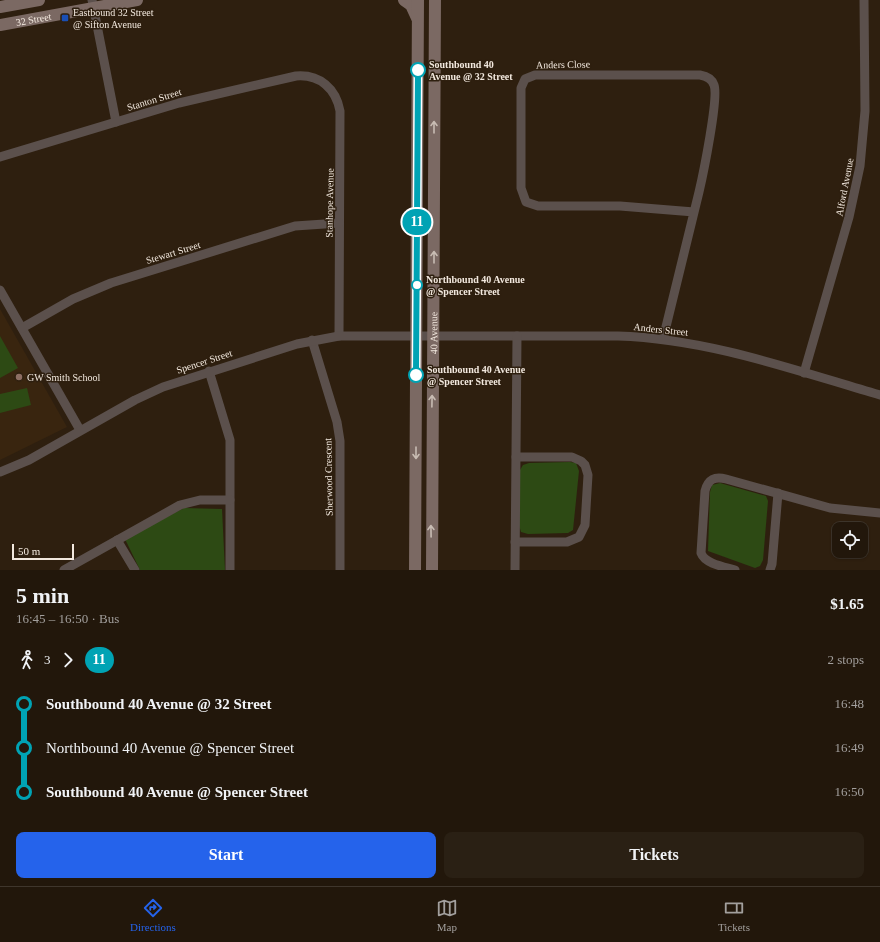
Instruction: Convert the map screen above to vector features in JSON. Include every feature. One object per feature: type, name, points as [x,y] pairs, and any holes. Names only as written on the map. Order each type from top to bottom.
[{"type":"main road","name":"32 Street","points":[[0,7],[39,0]]},
{"type":"main road","name":"32 Street","points":[[0,25],[93,4],[137,0]]},
{"type":"main road","points":[[404,0],[413,8],[418,22]]},
{"type":"main road","name":"40 Avenue","points":[[415,570],[418,0]]},
{"type":"main road","name":"40 Avenue","points":[[432,570],[435,0]]},
{"type":"street","name":"Alford Avenue","points":[[804,373],[848,222],[858,178],[865,112],[864,0]]},
{"type":"street","points":[[93,4],[116,122]]},
{"type":"street","name":"Anders Close","points":[[663,339],[694,212],[703,172],[715,96],[715,86],[711,80],[700,75],[535,75],[525,79],[521,88],[521,188],[523,198],[526,202],[538,206],[616,206],[694,212]]},
{"type":"street","name":"Stanton Street","points":[[0,157],[184,101],[296,76],[306,76],[317,79]]},
{"type":"street","name":"Stanhope Avenue","points":[[317,79],[326,84],[333,92],[340,112],[339,336]]},
{"type":"street","name":"Stewart Street","points":[[22,328],[73,300],[111,283],[295,226],[339,223]]},
{"type":"street","points":[[0,290],[80,430]]},
{"type":"street","name":"Spencer Street","points":[[0,472],[24,462],[149,393],[209,371],[312,340],[339,336],[433,336]]},
{"type":"street","name":"Anders Street","points":[[433,336],[618,336],[663,339],[722,349],[880,395]]},
{"type":"street","points":[[515,570],[517,336]]},
{"type":"street","name":"Sherwood Crescent","points":[[312,340],[337,422],[340,441],[340,570]]},
{"type":"street","points":[[209,371],[230,440],[230,570]]},
{"type":"street","points":[[515,542],[567,542],[580,537],[584,525],[588,475],[585,465],[576,458],[516,457]]},
{"type":"street","points":[[735,570],[710,562],[702,556],[701,548],[706,486],[711,480],[722,478],[835,509],[880,513]]},
{"type":"street","points":[[770,570],[772,564],[778,493]]},
{"type":"street","points":[[64,570],[180,505],[200,500],[230,500]]},
{"type":"street","points":[[117,540],[135,570]]},
{"type":"shaded area","name":"GW Smith School","points":[[0,309],[67,427],[0,460]]},
{"type":"green space","points":[[0,336],[18,368],[0,378]]},
{"type":"green space","points":[[27,388],[31,405],[0,413],[0,394]]},
{"type":"green space","points":[[529,463],[576,463],[579,471],[573,530],[568,533],[528,534],[521,532],[519,525],[520,470],[523,465]]},
{"type":"green space","points":[[720,483],[766,496],[768,501],[763,560],[760,566],[755,568],[708,551],[710,492],[712,485]]},
{"type":"green space","points":[[184,508],[222,509],[225,570],[140,570],[125,539]]},
{"type":"bus line","name":"11","points":[[416,375],[418,70]]},
{"type":"place","name":"Eastbound 32 Street @ Sifton Avenue","points":[[65,18]]},
{"type":"place","name":"Southbound 40 Avenue @ 32 Street","points":[[418,70]]},
{"type":"place","name":"Northbound 40 Avenue @ Spencer Street","points":[[417,285]]},
{"type":"place","name":"Southbound 40 Avenue @ Spencer Street","points":[[416,375]]},
{"type":"place","name":"GW Smith School","points":[[19,377]]}]
